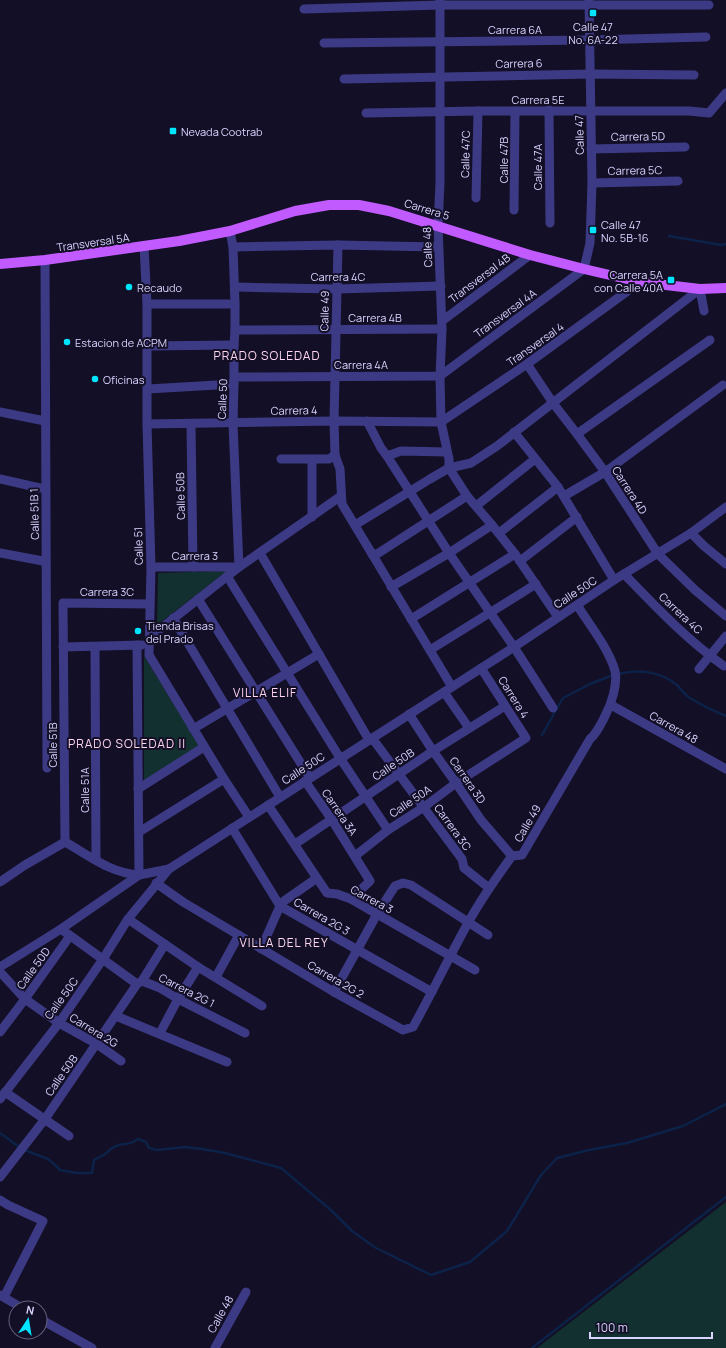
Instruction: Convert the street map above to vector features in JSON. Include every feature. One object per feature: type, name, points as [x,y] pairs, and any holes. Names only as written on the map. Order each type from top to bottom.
[{"type":"main road","name":"Carrera 5","points":[[144,246],[230,231],[295,211],[329,205],[359,205],[389,210],[530,254],[584,269],[640,282],[700,289],[726,288]]},
{"type":"main road","name":"Transversal 5A","points":[[45,260],[144,246]]},
{"type":"main road","points":[[0,264],[45,260]]},
{"type":"street","points":[[304,9],[440,3],[589,2],[709,5]]},
{"type":"street","name":"Calle 47","points":[[584,269],[590,243],[592,183],[589,2]]},
{"type":"street","name":"Calle 48","points":[[440,3],[440,183],[438,225],[438,247],[442,286],[440,376],[441,422],[449,459],[449,468]]},
{"type":"street","name":"Carrera 6A","points":[[324,43],[706,37]]},
{"type":"street","name":"Carrera 6","points":[[344,79],[590,74],[694,75]]},
{"type":"street","name":"Carrera 5E","points":[[366,114],[549,110],[591,112],[709,113],[726,93]]},
{"type":"street","name":"Calle 47A","points":[[549,110],[550,223]]},
{"type":"street","name":"Calle 47C","points":[[476,198],[478,111]]},
{"type":"street","name":"Calle 47B","points":[[514,210],[515,111]]},
{"type":"street","name":"Carrera 5D","points":[[591,149],[685,147]]},
{"type":"street","name":"Carrera 5C","points":[[592,183],[678,181]]},
{"type":"street","name":"Calle 50","points":[[230,231],[233,247],[235,304],[233,424],[239,567]]},
{"type":"street","points":[[233,247],[338,245],[438,247]]},
{"type":"street","name":"Calle 49","points":[[338,245],[334,421],[335,455],[340,469],[342,504],[430,650],[448,689],[470,728]]},
{"type":"street","name":"Calle 51","points":[[144,246],[147,304],[147,424],[151,567],[150,655],[193,729],[248,817]]},
{"type":"street","name":"Transversal 4B","points":[[442,325],[530,254]]},
{"type":"street","name":"Calle 51B 1","points":[[45,260],[47,768]]},
{"type":"street","name":"Transversal 4A","points":[[440,376],[584,269]]},
{"type":"street","name":"Transversal 4","points":[[441,422],[527,364],[640,282]]},
{"type":"street","name":"Carrera 4C","points":[[234,287],[336,289],[442,286]]},
{"type":"street","points":[[355,525],[449,468],[471,463],[497,446],[700,289],[704,311]]},
{"type":"street","points":[[147,304],[235,304]]},
{"type":"street","name":"Carrera 4B","points":[[235,330],[336,330],[442,325]]},
{"type":"street","points":[[578,434],[710,340]]},
{"type":"street","points":[[147,346],[234,345]]},
{"type":"street","name":"Carrera 4D","points":[[527,364],[553,403],[578,434],[605,472],[658,554],[695,590],[726,616]]},
{"type":"street","name":"Carrera 4A","points":[[148,388],[234,381],[335,376],[440,376]]},
{"type":"street","points":[[564,496],[605,472],[723,385]]},
{"type":"street","points":[[0,412],[45,421]]},
{"type":"street","name":"Carrera 4","points":[[147,424],[233,424],[334,421],[441,422]]},
{"type":"street","points":[[367,421],[381,448],[388,456],[449,553],[514,647],[553,708]]},
{"type":"street","name":"Calle 50B","points":[[191,424],[193,567]]},
{"type":"street","points":[[514,432],[558,487],[614,580]]},
{"type":"street","points":[[388,456],[401,451],[447,452]]},
{"type":"street","points":[[281,459],[328,459],[335,455]]},
{"type":"street","points":[[312,459],[312,517]]},
{"type":"street","points":[[476,506],[535,459]]},
{"type":"street","points":[[449,468],[467,496],[518,557],[558,617]]},
{"type":"street","points":[[0,479],[40,488]]},
{"type":"street","points":[[499,533],[558,487]]},
{"type":"street","points":[[63,647],[137,645],[150,641],[173,618],[227,576],[341,496]]},
{"type":"street","points":[[372,554],[376,554],[429,522],[467,496]]},
{"type":"street","name":"Calle 50C","points":[[2,1096],[58,1023],[103,959],[128,919],[169,869],[514,647],[614,580],[691,533],[726,507]]},
{"type":"street","points":[[411,619],[469,583],[518,557],[577,517]]},
{"type":"street","points":[[391,587],[449,553],[492,525]]},
{"type":"street","points":[[691,533],[726,564]]},
{"type":"street","points":[[0,553],[43,561]]},
{"type":"street","name":"Carrera 3C","points":[[260,553],[371,739],[462,859],[464,868],[489,888]]},
{"type":"street","name":"Carrera 3","points":[[151,567],[239,567]]},
{"type":"street","name":"Carrera 4C","points":[[624,574],[666,618],[710,656],[724,666]]},
{"type":"street","points":[[227,576],[340,758],[388,830]]},
{"type":"street","points":[[430,650],[536,584]]},
{"type":"street","name":"Carrera 3A","points":[[198,599],[355,856]]},
{"type":"street","name":"Carrera 3C","points":[[64,603],[150,604]]},
{"type":"street","name":"Calle 51B","points":[[64,603],[65,842]]},
{"type":"street","name":"Calle 49","points":[[403,1030],[413,1027],[468,922],[489,888],[512,856],[522,855],[590,739],[595,735],[611,705],[615,682],[615,671],[604,646],[577,605]]},
{"type":"street","points":[[173,618],[280,797]]},
{"type":"street","points":[[698,669],[726,636]]},
{"type":"street","points":[[137,645],[139,875]]},
{"type":"street","name":"Calle 51A","points":[[95,647],[96,860]]},
{"type":"street","points":[[193,729],[319,654]]},
{"type":"street","name":"Carrera 4","points":[[481,668],[526,738]]},
{"type":"street","name":"Carrera 48","points":[[611,705],[726,769]]},
{"type":"street","name":"Calle 50B","points":[[295,844],[432,751],[506,706]]},
{"type":"street","name":"Carrera 3D","points":[[409,714],[432,751],[481,820],[512,856]]},
{"type":"street","name":"Calle 50A","points":[[355,856],[388,830],[424,807],[456,783],[526,738]]},
{"type":"street","points":[[138,789],[204,747]]},
{"type":"street","points":[[139,832],[224,779]]},
{"type":"street","name":"Carrera 3","points":[[268,805],[327,892],[351,899],[476,970]]},
{"type":"street","name":"Carrera 2G 3","points":[[232,828],[280,906],[432,992]]},
{"type":"street","points":[[0,882],[25,865],[65,842],[113,870],[127,874],[139,875],[169,869]]},
{"type":"street","points":[[351,899],[370,881],[355,856]]},
{"type":"street","points":[[0,967],[60,929],[139,875]]},
{"type":"street","points":[[262,949],[280,906],[284,901],[317,878]]},
{"type":"street","name":"Carrera 2G 2","points":[[156,883],[183,902],[334,992],[403,1030]]},
{"type":"street","points":[[334,992],[377,914],[395,886],[403,883],[411,885],[488,935]]},
{"type":"street","points":[[128,919],[198,967],[262,1006]]},
{"type":"street","name":"Carrera 2G 1","points":[[60,929],[140,983],[160,988],[178,999],[245,1033]]},
{"type":"street","points":[[216,977],[239,935]]},
{"type":"street","name":"Calle 50D","points":[[0,1032],[70,936]]},
{"type":"street","name":"Calle 50B","points":[[0,1177],[45,1119],[140,983],[165,944]]},
{"type":"street","points":[[160,1033],[178,999],[198,967]]},
{"type":"street","name":"Carrera 2G","points":[[0,972],[25,999],[58,1023],[97,1044],[121,1061]]},
{"type":"street","points":[[116,1016],[227,1062]]},
{"type":"street","points":[[2,1096],[45,1119],[69,1136]]},
{"type":"street","points":[[0,1200],[43,1221],[2,1296]]},
{"type":"street","name":"Calle 48","points":[[215,1348],[246,1292]]},
{"type":"street","points":[[48,1323],[92,1348]]},
{"type":"green space","points":[[227,571],[157,625],[158,573]]},
{"type":"green space","points":[[144,656],[200,747],[144,780]]},
{"type":"green space","points":[[726,1202],[726,1348],[537,1348]]},
{"type":"waterway","points":[[669,236],[721,245],[726,244]]},
{"type":"waterway","points":[[618,674],[626,672],[649,672],[656,674],[670,680],[690,698],[726,716]]},
{"type":"waterway","points":[[542,735],[563,698],[590,684],[613,675]]},
{"type":"waterway","points":[[0,1133],[22,1149],[48,1159],[60,1170],[76,1173],[92,1173],[94,1160],[104,1155],[114,1147],[129,1144],[138,1139],[146,1142],[149,1148],[157,1150],[185,1147],[202,1149],[225,1153],[281,1168],[332,1211],[352,1231],[376,1248],[431,1275],[470,1262],[507,1231],[541,1175],[557,1158],[627,1143],[683,1126],[726,1104]]},
{"type":"waterway","points":[[532,1348],[726,1197]]},
{"type":"place","name":"Calle 47 No. 6A-22","points":[[593,13]]},
{"type":"place","name":"Nevada Cootrab","points":[[173,131]]},
{"type":"place","name":"Calle 47 No. 5B-16","points":[[593,230]]},
{"type":"place","name":"Carrera 5A con Calle 40A","points":[[671,280]]},
{"type":"place","name":"Recaudo","points":[[129,287]]},
{"type":"place","name":"Estacion de ACPM","points":[[67,342]]},
{"type":"place","name":"Oficinas","points":[[95,379]]},
{"type":"place","name":"Tienda Brisas del Prado","points":[[138,631]]},
{"type":"district","name":"PRADO SOLEDAD","points":[[267,355]]},
{"type":"district","name":"VILLA ELIF","points":[[265,692]]},
{"type":"district","name":"PRADO SOLEDAD II","points":[[127,743]]},
{"type":"district","name":"VILLA DEL REY","points":[[284,942]]}]
